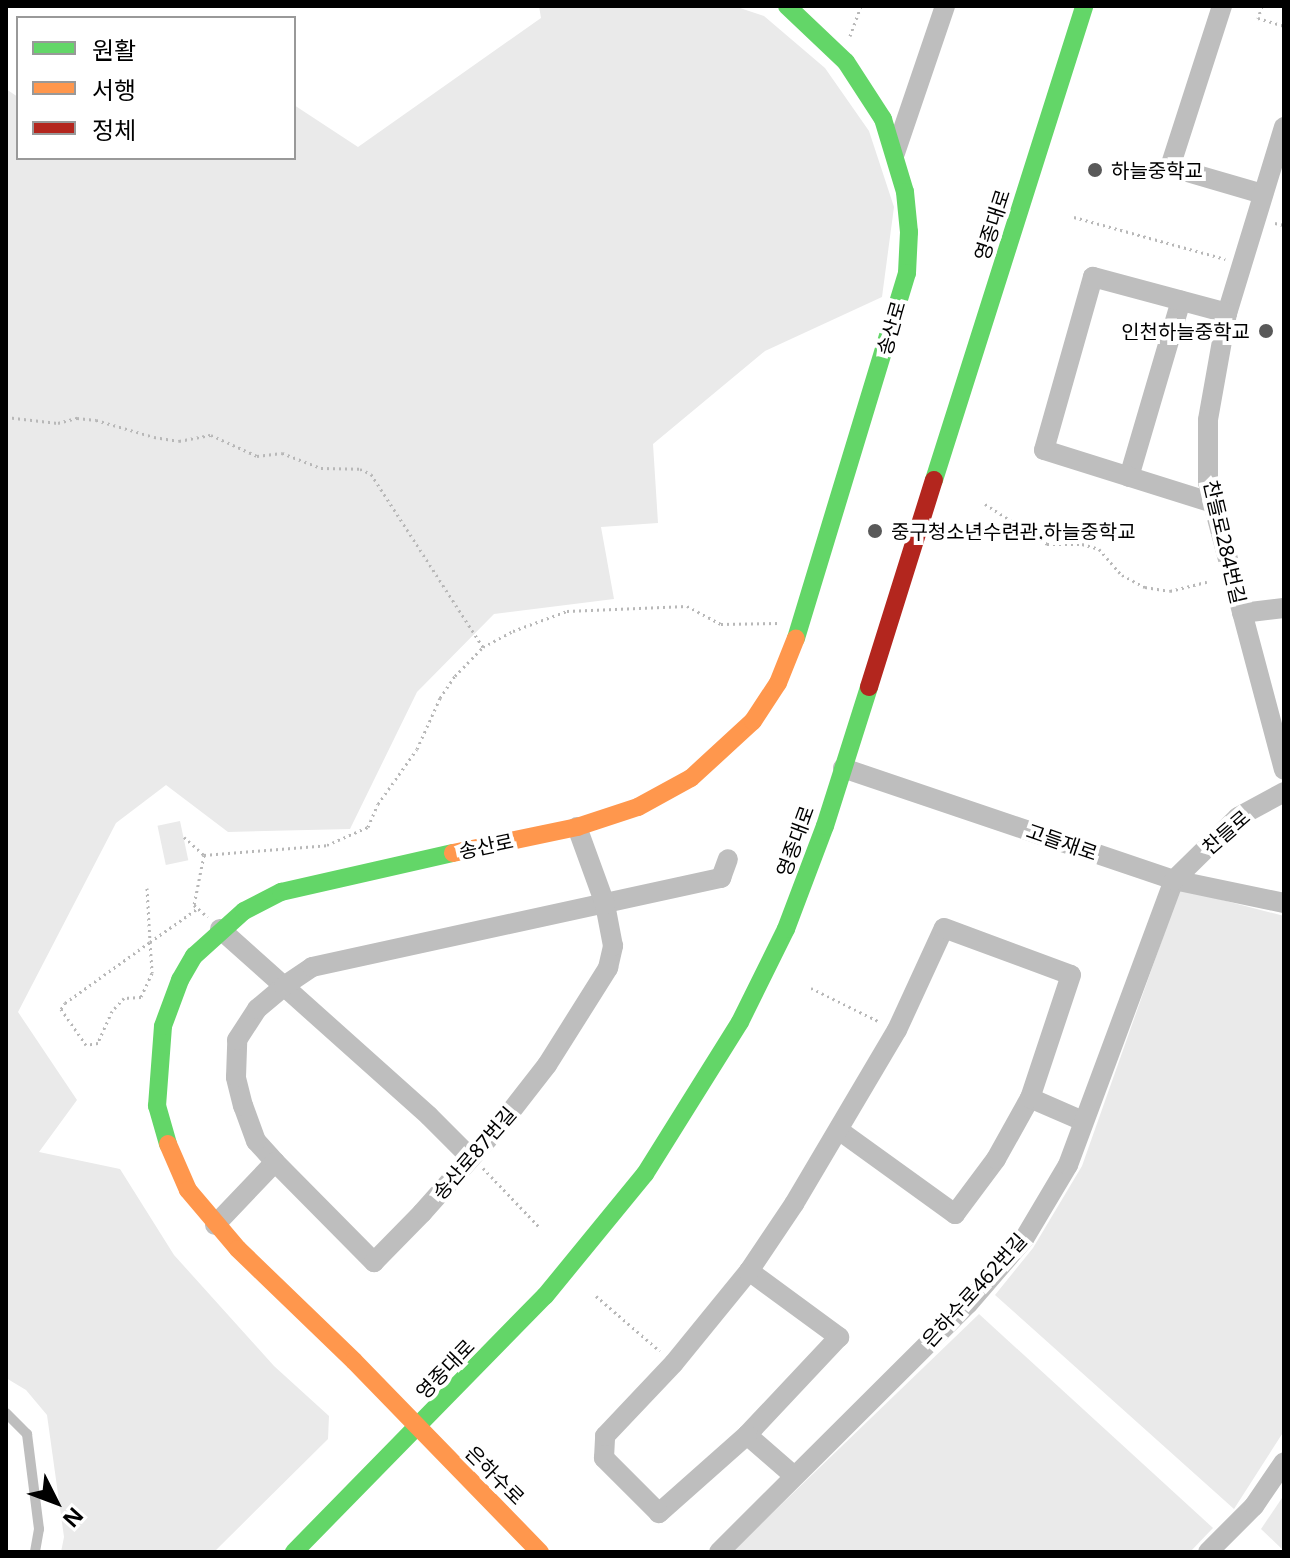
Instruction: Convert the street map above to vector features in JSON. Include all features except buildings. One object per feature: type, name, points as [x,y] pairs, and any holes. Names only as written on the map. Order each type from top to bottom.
[{"type":"street","name":"송산로","points":[[418,1429],[215,1225],[188,1190],[162,1131],[157,1080],[163,1026],[180,980],[216,925],[281,892],[314,882],[577,827],[638,807],[691,778],[753,721],[778,683],[803,622],[907,273],[909,232],[895,153],[883,119],[846,62],[787,6]]},
{"type":"street","name":"송산로","points":[[895,153],[945,6]]},
{"type":"street","name":"영종대로","points":[[294,1552],[418,1429],[545,1296],[645,1174],[740,1022],[786,929],[843,768],[1084,6]]},
{"type":"street","points":[[1222,6],[1170,167],[1263,194]]},
{"type":"street","name":"찬들로284번길","points":[[1284,127],[1227,313],[1208,420],[1208,482],[1284,770]]},
{"type":"street","points":[[1213,503],[1044,450],[1093,277],[1227,313]]},
{"type":"street","points":[[1129,477],[1181,300]]},
{"type":"street","points":[[1242,613],[1284,608]]},
{"type":"street","name":"고들재로","points":[[843,768],[1174,880],[1284,903]]},
{"type":"street","name":"찬들로","points":[[1174,880],[1238,817],[1284,792]]},
{"type":"street","name":"송산로87번길","points":[[275,1162],[374,1262],[475,1161],[547,1065],[608,968],[613,946],[605,904],[577,827]]},
{"type":"street","points":[[215,1225],[275,1162],[256,1141],[243,1106],[236,1077],[237,1040],[257,1009],[284,986],[312,967],[721,878],[728,859]]},
{"type":"street","name":"은하수로462번길","points":[[719,1552],[968,1304],[1024,1239],[1068,1165],[1174,880]]},
{"type":"street","points":[[216,925],[475,1161]]},
{"type":"street","points":[[749,1271],[839,1337],[747,1435],[659,1513],[604,1458],[605,1436],[674,1363],[749,1271],[840,1131],[897,1030],[944,928],[1071,975],[1030,1098],[996,1159],[955,1214],[840,1131]]},
{"type":"street","points":[[1030,1098],[1083,1121]]},
{"type":"street","name":"은하수로","points":[[418,1429],[540,1552]]},
{"type":"street","points":[[747,1435],[793,1475]]},
{"type":"street","points":[[1208,1552],[1254,1506],[1284,1462]]},
{"type":"lane","points":[[6,1413],[27,1434],[39,1529],[35,1552]]},
{"type":"path","points":[[846,45],[861,6]]},
{"type":"path","points":[[1262,6],[1258,18],[1284,26]]},
{"type":"path","points":[[1074,217],[1234,261]]},
{"type":"path","points":[[1275,223],[1284,225]]},
{"type":"path","points":[[6,417],[58,423],[77,418],[96,420],[179,441],[211,435],[257,456],[282,453],[321,468],[360,469],[371,474],[483,647]]},
{"type":"path","points":[[985,504],[1047,544],[1082,544],[1099,549],[1122,575],[1145,587],[1170,591],[1207,582]]},
{"type":"path","points":[[184,837],[204,855],[327,845],[368,827],[378,804],[417,749],[440,698],[455,676],[483,647],[567,611],[687,606],[721,624],[792,623]]},
{"type":"path","points":[[204,855],[194,905],[216,925]]},
{"type":"path","points":[[147,888],[150,942],[152,973],[141,997],[124,998],[112,1011],[98,1043],[86,1045],[61,1009],[65,1003],[150,942],[198,908]]},
{"type":"path","points":[[811,988],[897,1030]]},
{"type":"path","points":[[475,1161],[541,1229]]},
{"type":"path","points":[[596,1296],[674,1363]]},
{"type":"shaded area","points":[[539,6],[734,6],[764,16],[825,68],[869,131],[894,207],[882,297],[765,351],[653,444],[658,523],[601,527],[614,599],[494,614],[417,692],[350,829],[228,832],[166,785],[116,823],[18,1012],[77,1100],[39,1152],[120,1169],[174,1255],[274,1366],[329,1416],[328,1439],[214,1552],[61,1552],[64,1537],[47,1415],[26,1390],[6,1378],[6,89],[16,96],[16,160],[296,160],[296,106],[358,147],[541,18]]},
{"type":"shaded area","points":[[180,821],[188,860],[166,865],[158,826]]},
{"type":"shaded area","points":[[1180,889],[1284,916],[1284,1431],[1234,1509],[995,1295],[1033,1248],[1082,1166]]},
{"type":"shaded area","points":[[979,1314],[1213,1528],[1190,1552],[732,1552]]},
{"type":"shaded area","points":[[1284,1495],[1284,1551],[1261,1529]]},
{"type":"traffic: fast","points":[[787,6],[846,62],[883,119],[905,192],[909,232],[907,273],[796,638]]},
{"type":"traffic: fast","points":[[934,480],[1084,6]]},
{"type":"traffic: fast","points":[[294,1552],[545,1296],[645,1174],[740,1022],[786,929],[825,826],[869,687]]},
{"type":"traffic: fast","points":[[168,1144],[157,1106],[163,1026],[180,980],[194,956],[244,911],[281,892],[453,853]]},
{"type":"traffic: slow","points":[[453,853],[577,827],[638,807],[691,778],[753,721],[778,683],[796,638]]},
{"type":"traffic: slow","points":[[168,1144],[188,1190],[238,1249],[354,1361],[540,1552]]},
{"type":"traffic: jam","points":[[869,687],[934,480]]},
{"type":"place","name":"하늘중학교","points":[[1095,170]]},
{"type":"place","name":"인천하늘중학교","points":[[1266,331]]},
{"type":"place","name":"중구청소년수련관.하늘중학교","points":[[875,531]]}]
